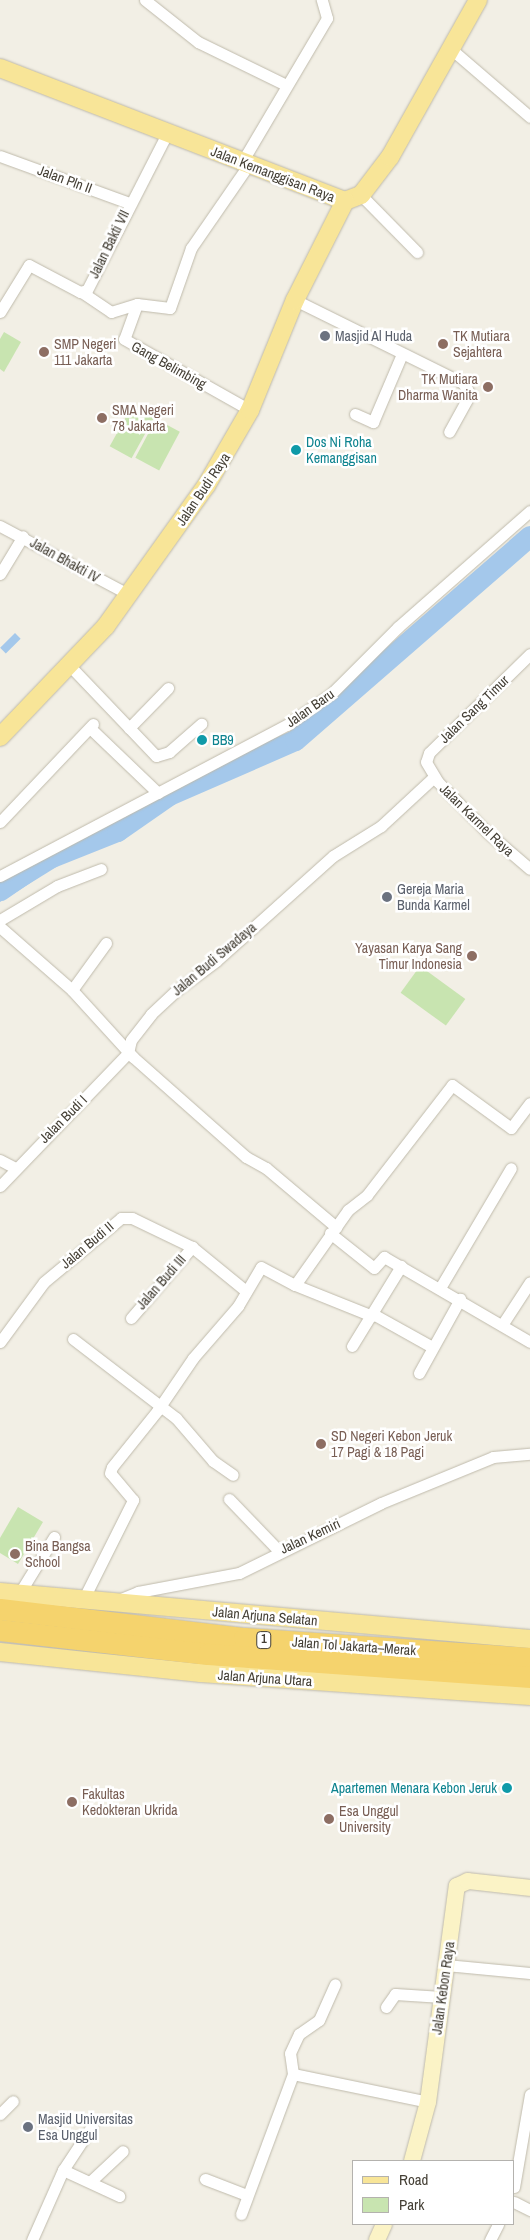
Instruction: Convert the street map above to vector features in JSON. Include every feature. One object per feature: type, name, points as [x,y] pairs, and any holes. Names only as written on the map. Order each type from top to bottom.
[{"type":"highway","name":"Jalan Tol Jakarta–Merak","points":[[0,1609],[244,1638],[530,1658]]},
{"type":"highway","name":"Jalan Tol Jakarta–Merak","points":[[0,1630],[208,1654],[530,1677]]},
{"type":"main road","points":[[361,194],[399,142],[478,0]]},
{"type":"main road","name":"Jalan Kemanggisan Raya","points":[[0,68],[164,139],[246,163],[345,201],[361,194]]},
{"type":"main road","name":"Jalan Budi Raya","points":[[0,737],[70,667],[130,595],[206,486],[250,410],[295,300],[345,201]]},
{"type":"main road","name":"Jalan Arjuna Selatan","points":[[0,1592],[530,1639]]},
{"type":"main road","name":"Jalan Arjuna Utara","points":[[0,1652],[201,1673],[530,1696]]},
{"type":"street","points":[[145,0],[198,42],[286,85]]},
{"type":"street","points":[[83,293],[111,312],[137,304],[170,308],[191,248],[246,163],[286,85],[327,18],[323,1]]},
{"type":"street","points":[[451,49],[530,117]]},
{"type":"street","name":"Jalan Bakti VII","points":[[0,312],[29,265],[83,293],[164,139]]},
{"type":"street","name":"Jalan Pln II","points":[[0,156],[129,203]]},
{"type":"street","points":[[361,194],[417,252]]},
{"type":"street","points":[[295,300],[469,389],[449,432]]},
{"type":"street","name":"Gang Belimbing","points":[[137,304],[124,340],[250,410]]},
{"type":"street","points":[[355,414],[373,422],[402,354]]},
{"type":"street","name":"Jalan Baru","points":[[0,876],[50,848],[264,738],[332,693],[398,627],[530,511]]},
{"type":"street","name":"Jalan Bhakti IV","points":[[0,526],[23,536],[130,595]]},
{"type":"street","points":[[0,574],[23,536]]},
{"type":"street","name":"Jalan Sang Timur","points":[[431,773],[429,752],[530,654]]},
{"type":"street","points":[[70,667],[156,756],[169,752],[201,724]]},
{"type":"street","points":[[129,728],[168,688]]},
{"type":"street","points":[[0,822],[92,726],[158,793]]},
{"type":"street","name":"Jalan Karmel Raya","points":[[431,773],[529,865]]},
{"type":"street","name":"Jalan Budi Swadaya","points":[[128,1053],[141,1027],[177,990],[216,961],[333,856],[381,826],[431,773]]},
{"type":"street","points":[[0,920],[57,886],[101,869]]},
{"type":"street","points":[[0,927],[72,990],[128,1053],[246,1157],[266,1168],[374,1268],[384,1257],[460,1299],[530,1342]]},
{"type":"street","points":[[72,990],[106,943]]},
{"type":"street","name":"Jalan Budi I","points":[[0,1186],[14,1168],[128,1053]]},
{"type":"street","points":[[296,1285],[333,1230],[452,1085],[511,1128],[530,1102]]},
{"type":"street","points":[[0,1160],[14,1168]]},
{"type":"street","points":[[440,1288],[511,1168]]},
{"type":"street","name":"Jalan Budi II","points":[[0,1342],[44,1282],[113,1222],[132,1218],[192,1247],[246,1291]]},
{"type":"street","name":"Jalan Budi III","points":[[131,1318],[192,1247]]},
{"type":"street","points":[[83,1600],[134,1500],[110,1473],[112,1466],[161,1407],[246,1291],[261,1266],[296,1285],[372,1315],[432,1347]]},
{"type":"street","points":[[352,1346],[401,1266]]},
{"type":"street","points":[[502,1324],[530,1282]]},
{"type":"street","points":[[419,1374],[432,1347],[460,1299]]},
{"type":"street","points":[[72,1339],[161,1407],[233,1475]]},
{"type":"street","name":"Jalan Kemiri","points":[[112,1603],[138,1592],[239,1573],[279,1551],[382,1503],[504,1454],[530,1454]]},
{"type":"street","points":[[230,1499],[279,1551]]},
{"type":"street","points":[[19,1594],[54,1537]]},
{"type":"street","name":"Jalan Kebon Raya","points":[[412,2160],[428,2102],[457,1886],[468,1881],[530,1888]]},
{"type":"street","points":[[446,1965],[530,1973]]},
{"type":"street","points":[[241,2214],[293,2074],[290,2053],[299,2034],[319,2020],[335,1984]]},
{"type":"street","points":[[386,2007],[395,1994],[442,1997]]},
{"type":"street","points":[[293,2074],[428,2102]]},
{"type":"street","points":[[515,2183],[528,2127],[530,2094]]},
{"type":"street","points":[[0,2114],[13,2101]]},
{"type":"street","points":[[32,2240],[63,2170],[92,2126]]},
{"type":"street","points":[[92,2180],[123,2151]]},
{"type":"street","points":[[63,2170],[92,2180],[119,2196]]},
{"type":"street","points":[[205,2179],[247,2195]]},
{"type":"street","points":[[515,2202],[530,2210]]},
{"type":"street","points":[[376,2240],[384,2225]]},
{"type":"street","points":[[490,2240],[498,2225]]},
{"type":"green space","points":[[4,332],[21,342],[4,372],[0,369],[0,339]]},
{"type":"green space","points":[[132,406],[154,418],[132,458],[110,446]]},
{"type":"green space","points":[[156,419],[180,432],[159,471],[135,458]]},
{"type":"green space","points":[[420,966],[465,999],[446,1026],[401,993]]},
{"type":"green space","points":[[18,1507],[43,1522],[18,1564],[0,1553],[0,1538]]},
{"type":"water","points":[[15,633],[21,639],[6,654],[0,648]]},
{"type":"water","points":[[40,856],[58,866],[0,902],[0,876]]},
{"type":"waterway","points":[[0,890],[44,860],[117,831],[169,795],[295,740],[530,536]]},
{"type":"place","name":"Masjid Al Huda","points":[[325,336]]},
{"type":"place","name":"TK Mutiara Sejahtera","points":[[443,344]]},
{"type":"place","name":"SMP Negeri 111 Jakarta","points":[[44,352]]},
{"type":"place","name":"TK Mutiara Dharma Wanita","points":[[488,387]]},
{"type":"place","name":"SMA Negeri 78 Jakarta","points":[[102,418]]},
{"type":"place","name":"Dos Ni Roha Kemanggisan","points":[[296,450]]},
{"type":"place","name":"BB9","points":[[202,740]]},
{"type":"place","name":"Gereja Maria Bunda Karmel","points":[[387,897]]},
{"type":"place","name":"Yayasan Karya Sang Timur Indonesia","points":[[472,956]]},
{"type":"place","name":"SD Negeri Kebon Jeruk 17 Pagi & 18 Pagi","points":[[321,1444]]},
{"type":"place","name":"Bina Bangsa School","points":[[15,1554]]},
{"type":"place","name":"Apartemen Menara Kebon Jeruk","points":[[507,1788]]},
{"type":"place","name":"Fakultas Kedokteran Ukrida","points":[[72,1802]]},
{"type":"place","name":"Esa Unggul University","points":[[329,1819]]},
{"type":"place","name":"Masjid Universitas Esa Unggul","points":[[28,2127]]}]
